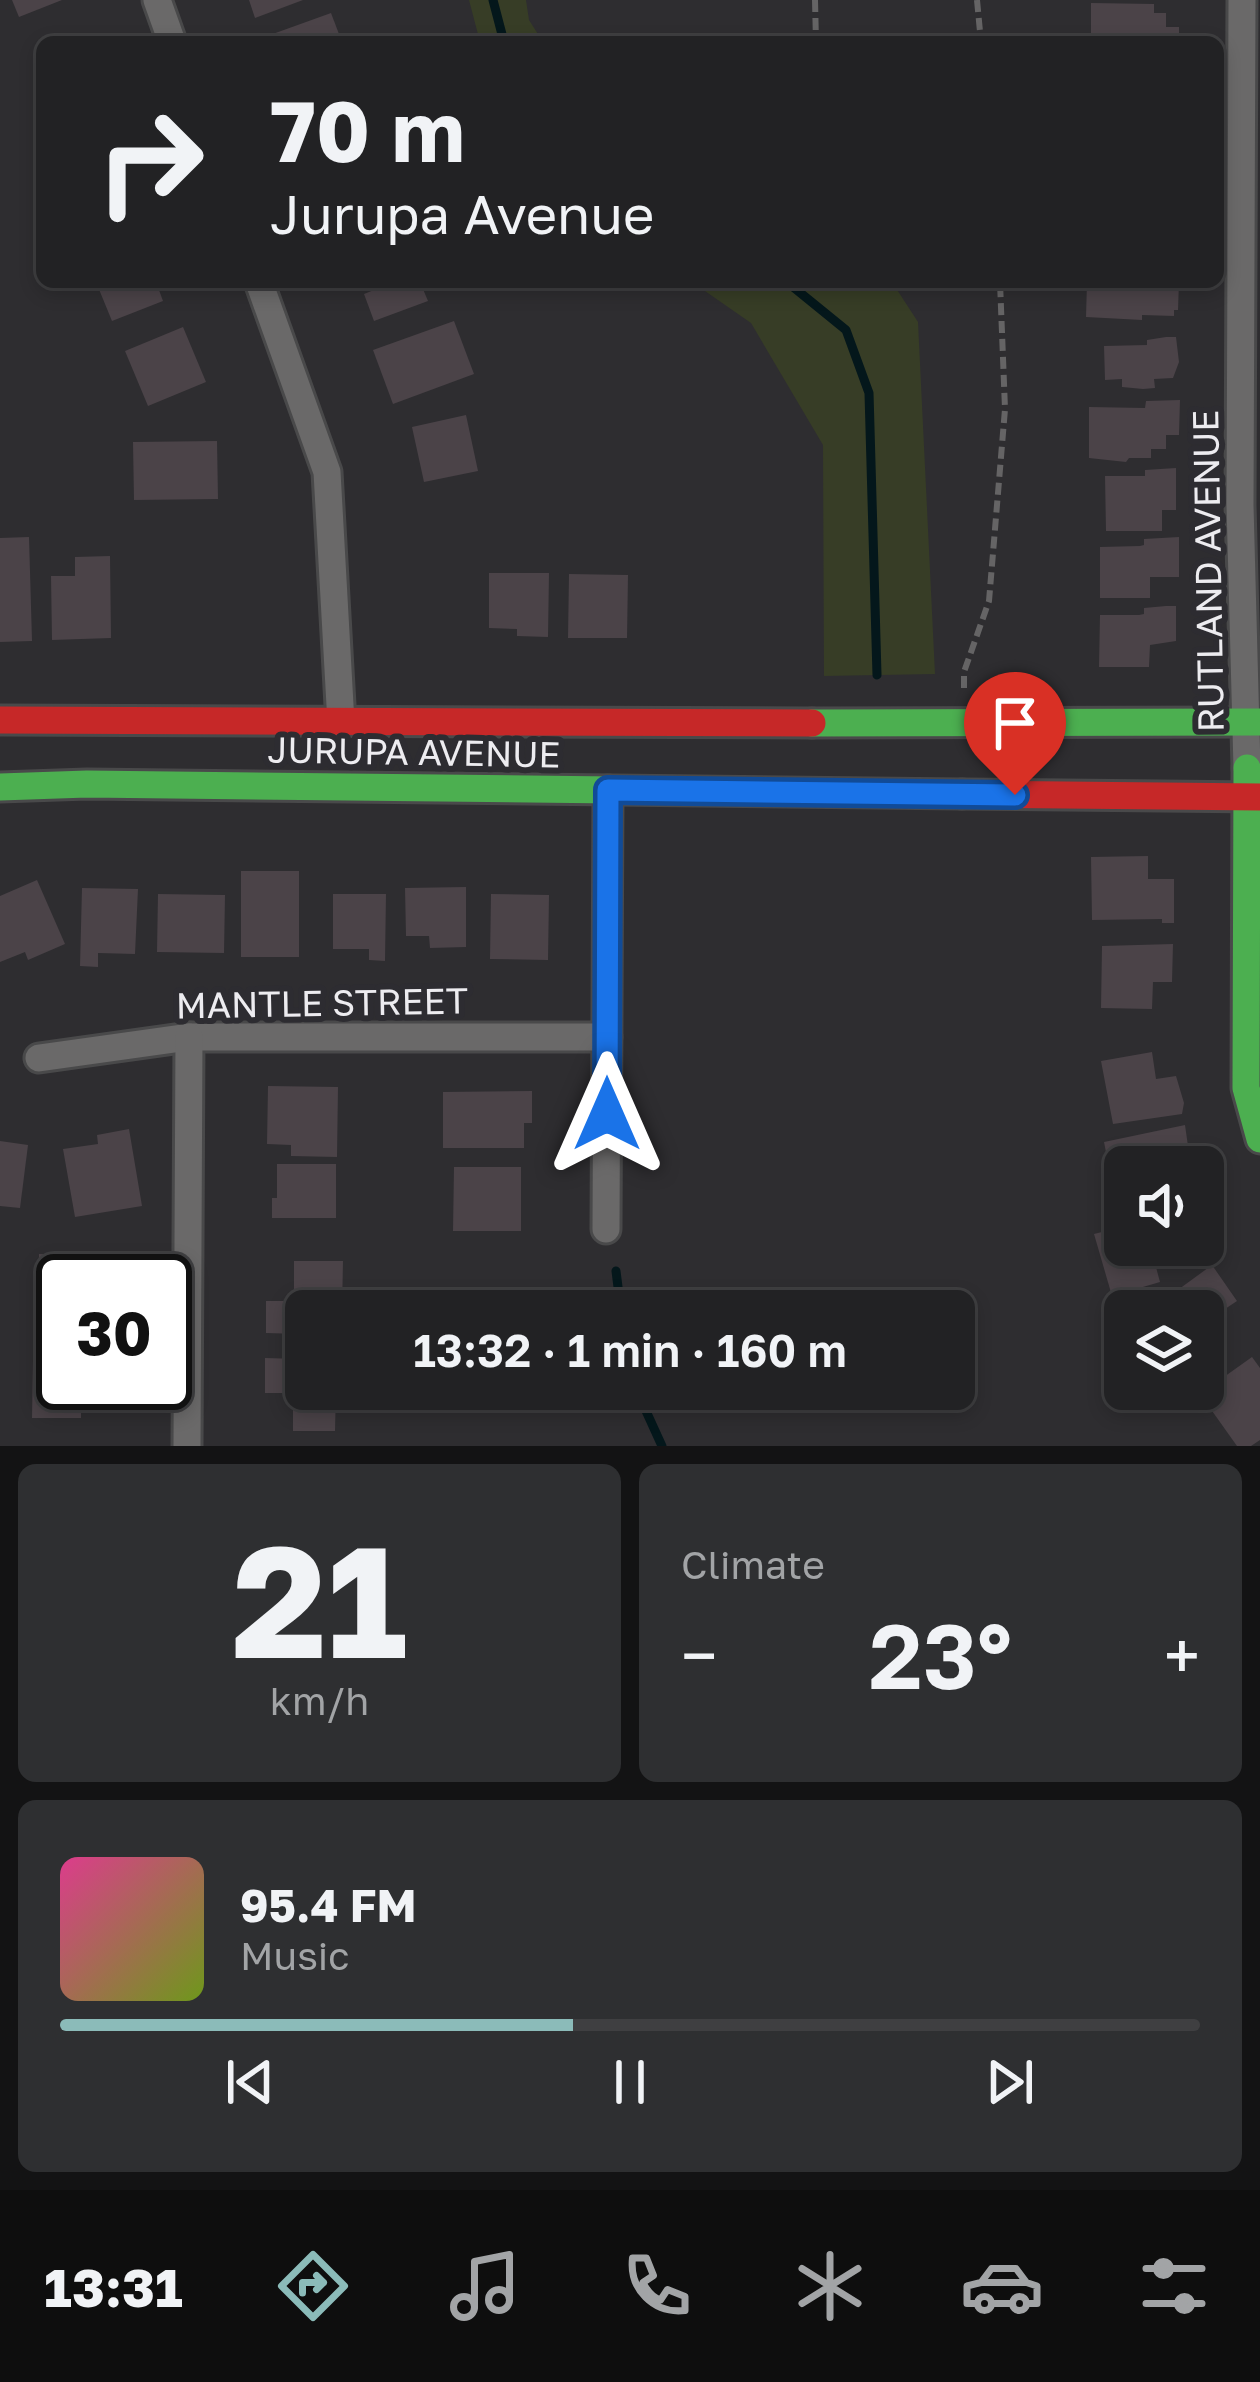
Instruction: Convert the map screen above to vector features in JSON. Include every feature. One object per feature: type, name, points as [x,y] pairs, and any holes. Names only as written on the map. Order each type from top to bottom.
[{"type":"main road","name":"JURUPA AVENUE","points":[[0,720],[1253,722]]},
{"type":"main road","name":"RUTLAND AVENUE","points":[[1247,769],[1254,797],[1246,1088],[1260,1138]]},
{"type":"main road","name":"JURUPA AVENUE","points":[[0,788],[87,784],[1254,797]]},
{"type":"street","points":[[157,0],[170,36]]},
{"type":"street","name":"RUTLAND AVENUE","points":[[1242,0],[1253,722],[1247,769]]},
{"type":"street","points":[[261,288],[328,472],[341,723]]},
{"type":"street","points":[[606,1229],[608,790]]},
{"type":"street","points":[[188,1037],[188,1446]]},
{"type":"street","name":"MANTLE STREET","points":[[39,1058],[188,1037],[607,1037]]},
{"type":"path","points":[[815,0],[816,36]]},
{"type":"path","points":[[977,0],[980,36]]},
{"type":"path","points":[[963,722],[964,672],[988,601],[1005,409],[1000,288]]},
{"type":"green space","points":[[469,0],[526,0],[529,20],[539,36],[478,36]]},
{"type":"green space","points":[[701,288],[896,288],[918,322],[935,674],[824,676],[823,445],[751,323]]},
{"type":"building","points":[[12,0],[62,0],[19,17]]},
{"type":"building","points":[[249,0],[303,0],[255,18]]},
{"type":"building","points":[[1091,3],[1154,4],[1154,13],[1166,13],[1166,27],[1179,27],[1179,36],[1091,36]]},
{"type":"building","points":[[331,13],[340,36],[267,36]]},
{"type":"building","points":[[98,288],[158,288],[163,301],[112,321]]},
{"type":"building","points":[[423,288],[428,301],[374,321],[364,294]]},
{"type":"building","points":[[1087,288],[1179,288],[1174,316],[1142,315],[1142,320],[1086,317]]},
{"type":"building","points":[[454,321],[474,374],[393,404],[373,350]]},
{"type":"building","points":[[183,327],[206,382],[148,406],[125,351]]},
{"type":"building","points":[[1176,337],[1179,362],[1173,378],[1154,379],[1155,388],[1143,389],[1122,387],[1122,379],[1105,380],[1104,346],[1147,345],[1147,340]]},
{"type":"building","points":[[1180,400],[1179,435],[1166,435],[1166,449],[1151,449],[1151,458],[1126,462],[1089,458],[1089,407],[1145,408],[1146,401]]},
{"type":"building","points":[[466,415],[478,471],[424,482],[412,427]]},
{"type":"building","points":[[217,441],[218,499],[134,500],[133,442]]},
{"type":"building","points":[[1176,468],[1176,510],[1162,510],[1162,531],[1106,531],[1105,476],[1145,476],[1145,470]]},
{"type":"building","points":[[29,537],[32,641],[0,642],[0,538]]},
{"type":"building","points":[[1179,537],[1179,577],[1150,577],[1150,598],[1100,598],[1100,547],[1140,546],[1144,539]]},
{"type":"building","points":[[110,556],[111,638],[52,640],[51,576],[75,576],[75,557]]},
{"type":"building","points":[[489,573],[549,573],[548,637],[517,636],[517,629],[489,628]]},
{"type":"building","points":[[569,574],[628,575],[627,638],[568,638]]},
{"type":"building","points":[[1176,606],[1176,641],[1150,645],[1149,667],[1099,667],[1100,615],[1139,615],[1144,608]]},
{"type":"building","points":[[1148,856],[1148,879],[1174,879],[1174,923],[1092,920],[1091,857]]},
{"type":"building","points":[[241,871],[299,871],[299,957],[241,957]]},
{"type":"building","points":[[37,880],[65,944],[28,960],[25,952],[0,962],[0,896]]},
{"type":"building","points":[[466,887],[466,947],[430,948],[429,936],[406,936],[405,888]]},
{"type":"building","points":[[82,888],[138,889],[135,954],[98,953],[98,967],[80,966]]},
{"type":"building","points":[[158,894],[225,895],[224,953],[157,952]]},
{"type":"building","points":[[333,894],[386,894],[385,961],[369,960],[369,949],[333,949]]},
{"type":"building","points":[[491,894],[549,895],[548,960],[490,959]]},
{"type":"building","points":[[1173,944],[1172,982],[1153,982],[1152,1009],[1101,1008],[1102,946]]},
{"type":"building","points":[[1152,1052],[1156,1079],[1176,1076],[1184,1103],[1182,1114],[1113,1124],[1101,1061]]},
{"type":"building","points":[[268,1086],[338,1087],[337,1157],[291,1156],[291,1145],[267,1144]]},
{"type":"building","points":[[532,1091],[532,1123],[524,1123],[524,1148],[443,1148],[443,1092]]},
{"type":"building","points":[[1185,1125],[1188,1146],[1105,1146],[1104,1142]]},
{"type":"building","points":[[129,1129],[142,1206],[75,1217],[63,1149],[98,1144],[97,1135]]},
{"type":"building","points":[[0,1141],[28,1145],[20,1208],[0,1206]]},
{"type":"building","points":[[277,1164],[336,1164],[336,1218],[272,1218]]},
{"type":"building","points":[[454,1167],[521,1167],[521,1231],[453,1231]]},
{"type":"building","points":[[1104,1231],[1104,1266],[1156,1266],[1160,1282],[1110,1290],[1094,1234]]},
{"type":"building","points":[[294,1261],[343,1261],[342,1290],[294,1290]]},
{"type":"building","points":[[1213,1266],[1237,1301],[1224,1310],[1224,1290],[1178,1290]]},
{"type":"building","points":[[266,1301],[285,1301],[285,1334],[266,1333]]},
{"type":"building","points":[[1252,1357],[1260,1368],[1260,1440],[1251,1446],[1237,1446],[1211,1410],[1224,1410],[1224,1377]]},
{"type":"building","points":[[265,1358],[285,1359],[285,1393],[265,1393]]},
{"type":"building","points":[[36,1360],[36,1410],[81,1410],[81,1418],[32,1418]]},
{"type":"building","points":[[293,1410],[336,1410],[335,1431],[293,1431]]},
{"type":"waterway","points":[[493,0],[502,36]]},
{"type":"waterway","points":[[794,288],[846,330],[869,393],[877,675]]},
{"type":"waterway","points":[[616,1271],[618,1290]]},
{"type":"waterway","points":[[646,1410],[662,1446]]},
{"type":"traffic: fast","points":[[812,723],[1260,722]]},
{"type":"traffic: fast","points":[[1247,768],[1246,1088],[1260,1139]]},
{"type":"traffic: fast","points":[[0,787],[87,784],[962,794]]},
{"type":"traffic: jam","points":[[0,720],[812,723]]},
{"type":"traffic: jam","points":[[962,794],[1260,797]]},
{"type":"route","points":[[607,1114],[608,790],[1015,795]]}]
